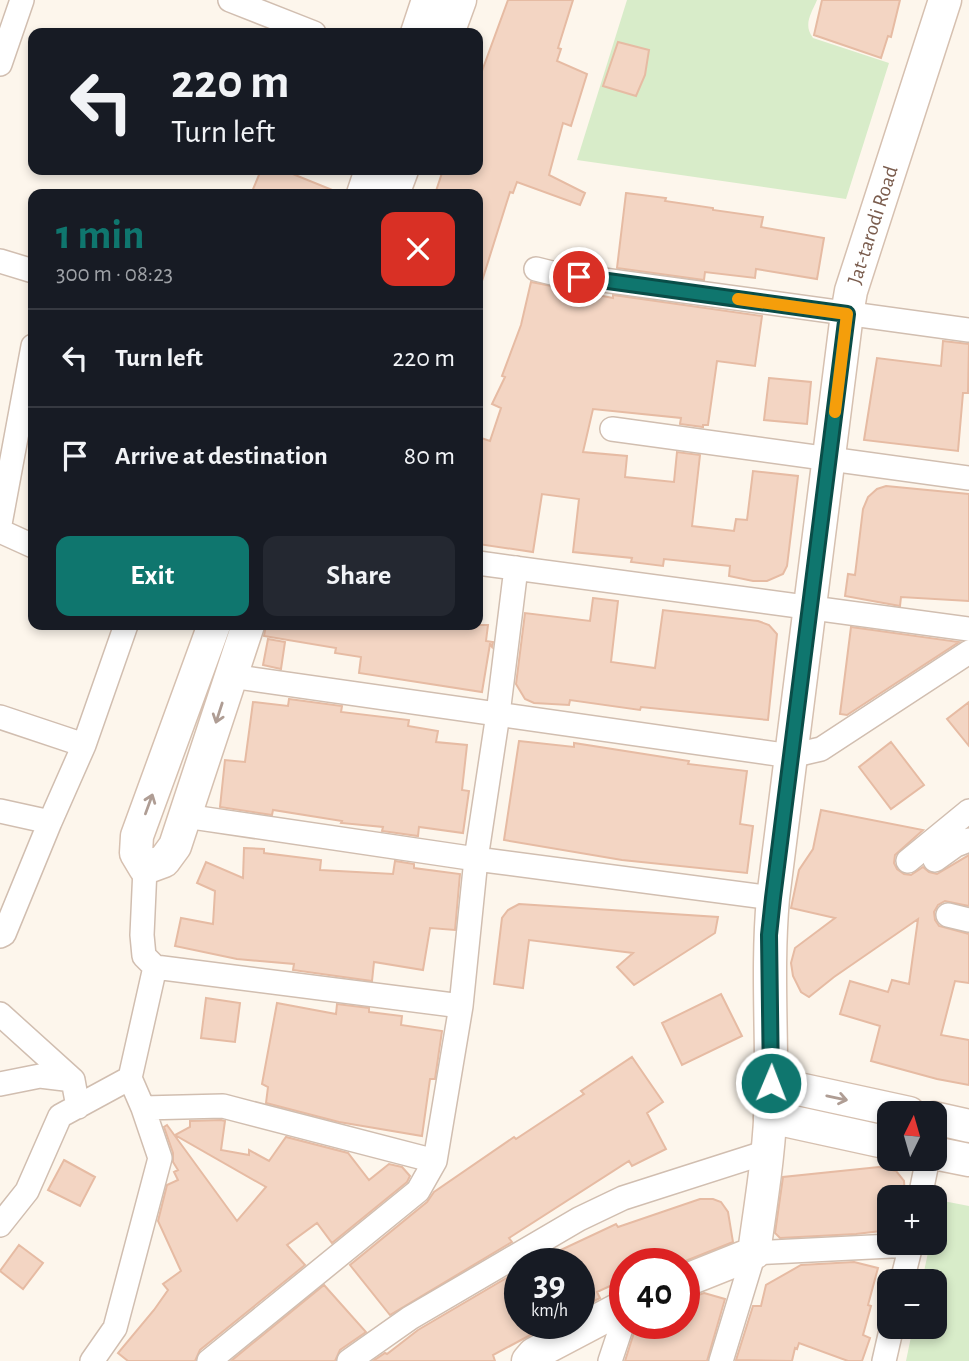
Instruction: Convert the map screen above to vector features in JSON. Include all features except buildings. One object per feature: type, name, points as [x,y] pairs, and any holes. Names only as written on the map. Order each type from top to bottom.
[{"type":"street","points":[[0,64],[22,0]]},
{"type":"street","points":[[230,0],[301,28]]},
{"type":"street","points":[[419,28],[428,0]]},
{"type":"street","points":[[450,28],[460,0]]},
{"type":"street","name":"Jat-tarodi Road","points":[[754,1253],[767,1152],[770,1100],[769,935],[847,314],[851,291],[945,0]]},
{"type":"street","points":[[0,261],[28,269]]},
{"type":"street","points":[[536,268],[552,274],[969,330]]},
{"type":"street","points":[[0,524],[28,373]]},
{"type":"street","points":[[612,429],[969,478]]},
{"type":"street","points":[[0,531],[28,544]]},
{"type":"street","points":[[483,564],[969,629]]},
{"type":"street","points":[[209,1361],[418,1191],[435,1161],[461,1006],[476,859],[498,715],[516,568]]},
{"type":"street","points":[[0,936],[4,933],[84,745],[124,630]]},
{"type":"street","points":[[212,630],[137,836],[136,853],[145,868],[142,935],[144,956],[155,967],[461,1006]]},
{"type":"street","points":[[145,868],[164,861],[175,846],[246,630]]},
{"type":"street","points":[[231,676],[791,756],[821,748],[969,652]]},
{"type":"street","points":[[0,717],[84,745]]},
{"type":"street","points":[[0,811],[50,822]]},
{"type":"street","points":[[908,861],[969,811]]},
{"type":"street","points":[[185,816],[476,859],[773,898]]},
{"type":"street","points":[[935,860],[956,845],[969,840]]},
{"type":"street","points":[[92,1361],[115,1328],[160,1157],[130,1078],[155,967]]},
{"type":"street","points":[[0,1014],[73,1080],[78,1107]]},
{"type":"street","points":[[0,1084],[40,1076],[73,1080]]},
{"type":"street","points":[[0,1225],[27,1191],[60,1116],[130,1078]]},
{"type":"street","points":[[770,1100],[877,1110]]},
{"type":"street","points":[[770,1100],[877,1139]]},
{"type":"street","points":[[143,1108],[223,1106],[435,1161]]},
{"type":"street","points":[[947,1121],[969,1126]]},
{"type":"street","points":[[349,1361],[410,1318],[579,1219],[623,1198],[767,1152]]},
{"type":"street","points":[[947,1156],[969,1160]]},
{"type":"street","points":[[700,1275],[754,1253],[877,1246]]},
{"type":"street","points":[[721,1361],[754,1253]]},
{"type":"street","points":[[528,1361],[534,1354],[609,1314]]},
{"type":"street","points":[[610,1361],[617,1339]]},
{"type":"street","points":[[884,1361],[889,1339]]},
{"type":"green space","points":[[627,0],[817,0],[808,24],[813,38],[889,63],[846,199],[577,160]]},
{"type":"green space","points":[[947,1202],[969,1206],[969,1361],[906,1361],[911,1339],[947,1339],[947,1269],[925,1269],[927,1255],[947,1255]]},
{"type":"slow traffic","points":[[738,299],[847,314],[835,412]]},
{"type":"route","points":[[579,277],[847,314],[769,935],[771,1083]]}]
